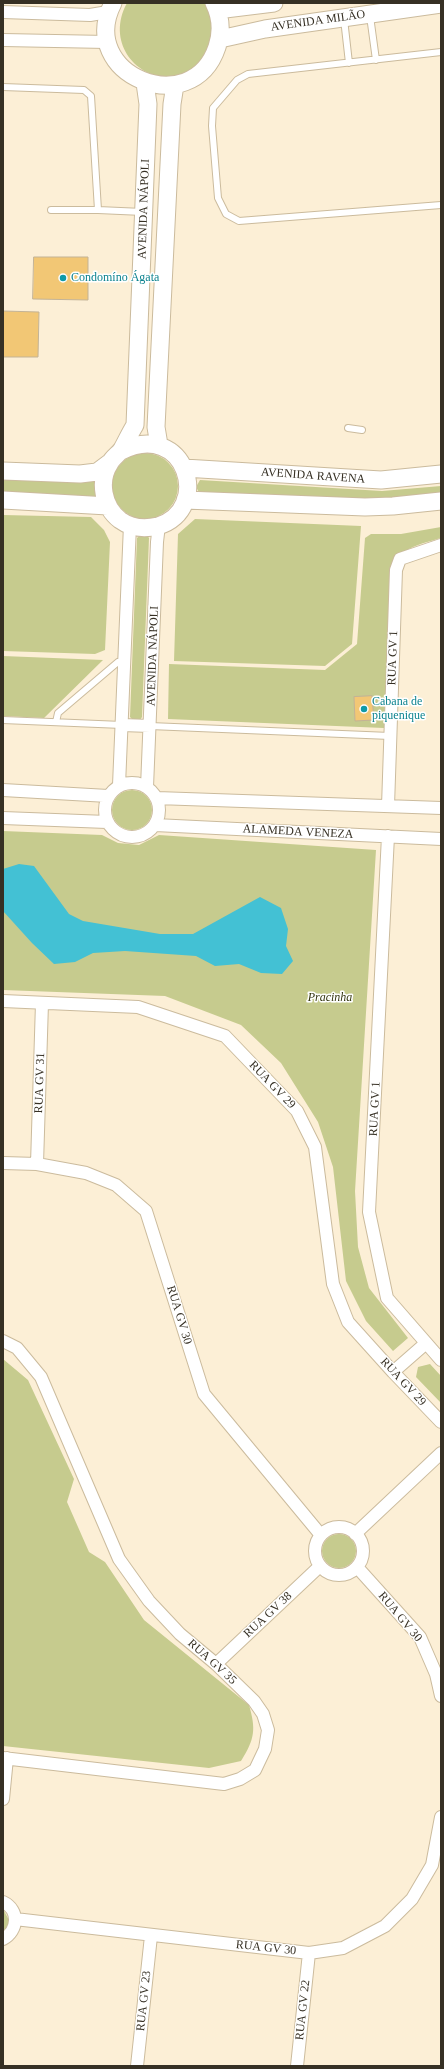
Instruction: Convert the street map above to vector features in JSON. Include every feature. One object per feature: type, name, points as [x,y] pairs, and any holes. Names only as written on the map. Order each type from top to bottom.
[{"type":"main road","name":"AVENIDA MILÃO","points":[[216,7],[274,3]]},
{"type":"main road","name":"AVENIDA MILÃO","points":[[220,39],[265,28],[441,4]]},
{"type":"main road","points":[[111,8],[106,27],[107,42],[115,60],[128,74],[145,83],[160,86],[175,85],[191,79],[204,69],[214,55],[220,39],[220,25],[216,7]]},
{"type":"main road","name":"AVENIDA NÁPOLI","points":[[121,451],[134,425],[148,104],[145,83]]},
{"type":"main road","name":"AVENIDA NÁPOLI","points":[[159,446],[156,427],[172,104],[175,85]]},
{"type":"main road","points":[[3,471],[80,474],[97,472],[109,464],[121,451],[133,445],[146,443],[159,446],[170,451],[184,468],[188,489],[180,511],[170,520],[150,528],[130,525],[121,520],[108,506],[103,492],[104,477],[109,464]]},
{"type":"main road","name":"AVENIDA RAVENA","points":[[184,468],[381,480],[441,474]]},
{"type":"main road","points":[[3,500],[108,506]]},
{"type":"main road","points":[[185,500],[364,507],[393,506],[441,501]]},
{"type":"street","points":[[3,12],[90,15],[111,8]]},
{"type":"street","points":[[3,40],[107,42]]},
{"type":"street","points":[[119,785],[130,525]]},
{"type":"street","name":"AVENIDA NÁPOLI","points":[[147,786],[157,542],[159,525]]},
{"type":"street","name":"RUA GV 1","points":[[388,806],[396,570],[400,559],[441,546]]},
{"type":"street","points":[[122,725],[150,726]]},
{"type":"street","points":[[133,782],[147,786],[157,798],[160,807],[159,816],[155,825],[142,835],[130,837],[118,834],[107,822],[105,808],[108,796],[119,785],[133,782]]},
{"type":"street","points":[[3,790],[108,796]]},
{"type":"street","points":[[157,798],[441,808]]},
{"type":"street","points":[[3,818],[107,822]]},
{"type":"street","name":"ALAMEDA VENEZA","points":[[155,825],[441,839]]},
{"type":"street","name":"RUA GV 1","points":[[388,836],[370,1212],[387,1298],[425,1344],[441,1360]]},
{"type":"street","name":"RUA GV 29","points":[[3,1001],[138,1007],[225,1036],[298,1111],[315,1147],[333,1284],[348,1322],[441,1422]]},
{"type":"street","name":"RUA GV 31","points":[[37,1164],[42,1003]]},
{"type":"street","name":"RUA GV 30","points":[[3,1163],[37,1164],[86,1173],[116,1185],[146,1211],[204,1394],[320,1534]]},
{"type":"street","name":"RUA GV 35","points":[[3,1341],[17,1348],[41,1377],[119,1559],[149,1601],[180,1634],[216,1664],[254,1702],[263,1714],[268,1730],[265,1749],[255,1770],[240,1779],[224,1784],[5,1758]]},
{"type":"street","points":[[393,1372],[425,1344]]},
{"type":"street","points":[[355,1534],[441,1453]]},
{"type":"street","points":[[338,1526],[346,1528],[355,1534],[362,1544],[363,1550],[363,1555],[357,1567],[344,1574],[337,1575],[328,1573],[320,1566],[314,1554],[320,1534],[338,1526]]},
{"type":"street","name":"RUA GV 38","points":[[216,1664],[320,1566]]},
{"type":"street","name":"RUA GV 30","points":[[357,1567],[420,1637],[436,1674],[441,1696]]},
{"type":"street","points":[[3,1799],[5,1758]]},
{"type":"street","name":"RUA GV 30","points":[[15,1920],[309,1953],[343,1948],[385,1926],[412,1899],[432,1865],[441,1816]]},
{"type":"street","points":[[3,1902],[11,1909],[15,1920],[13,1930],[3,1939]]},
{"type":"street","name":"RUA GV 23","points":[[137,2066],[151,1936]]},
{"type":"street","name":"RUA GV 22","points":[[297,2066],[309,1953]]},
{"type":"lane","points":[[370,14],[376,60]]},
{"type":"lane","points":[[343,18],[349,63]]},
{"type":"lane","points":[[441,52],[248,74],[237,80],[213,108],[212,126],[218,198],[226,214],[239,221],[441,205]]},
{"type":"lane","points":[[3,87],[84,90],[91,96],[98,210]]},
{"type":"lane","points":[[51,210],[144,212]]},
{"type":"lane","points":[[348,428],[362,430]]},
{"type":"lane","points":[[56,722],[58,714],[118,662],[124,661]]},
{"type":"lane","points":[[3,720],[122,725]]},
{"type":"lane","points":[[150,726],[390,736]]},
{"type":"green space","points":[[127,3],[206,3],[212,21],[213,39],[200,62],[184,73],[167,77],[152,74],[138,66],[127,54],[121,39],[120,22]]},
{"type":"green space","points":[[138,453],[152,453],[164,458],[173,467],[178,479],[176,499],[169,510],[152,519],[138,519],[126,514],[117,505],[112,493],[112,479],[117,467],[126,458]]},
{"type":"green space","points":[[3,476],[98,476],[100,498],[3,496]]},
{"type":"green space","points":[[200,480],[382,491],[441,486],[441,496],[400,500],[200,494],[196,487]]},
{"type":"green space","points":[[3,515],[91,517],[104,530],[110,542],[105,650],[95,654],[3,651]]},
{"type":"green space","points":[[195,519],[361,526],[352,644],[325,666],[174,661],[178,534]]},
{"type":"green space","points":[[441,527],[441,538],[419,544],[407,550],[391,565],[384,728],[168,719],[169,664],[325,670],[357,644],[365,538],[371,534],[401,534]]},
{"type":"green space","points":[[140,535],[147,535],[149,538],[142,717],[140,720],[133,720],[130,717],[137,538]]},
{"type":"green space","points":[[3,656],[103,660],[44,718],[3,716]]},
{"type":"green space","points":[[132,790],[140,792],[146,796],[150,802],[152,810],[150,818],[146,824],[140,828],[132,830],[124,828],[118,824],[114,818],[112,810],[114,802],[118,796],[124,792]]},
{"type":"green space","name":"Pracinha","points":[[3,831],[102,835],[118,843],[139,845],[159,835],[376,850],[355,1191],[358,1247],[369,1288],[408,1338],[393,1351],[366,1321],[346,1281],[333,1167],[318,1122],[281,1063],[241,1025],[165,996],[3,990]]},
{"type":"green space","points":[[3,1359],[28,1380],[74,1479],[67,1502],[89,1552],[105,1562],[144,1620],[249,1705],[253,1721],[253,1734],[252,1740],[241,1761],[209,1768],[3,1746]]},
{"type":"green space","points":[[430,1364],[441,1376],[441,1403],[416,1377],[418,1367]]},
{"type":"green space","points":[[342,1534],[351,1539],[355,1544],[355,1558],[351,1563],[346,1567],[336,1568],[332,1567],[323,1558],[322,1548],[323,1544],[332,1535]]},
{"type":"green space","points":[[3,1909],[9,1920],[7,1929],[3,1933]]},
{"type":"water","points":[[19,864],[34,866],[69,914],[83,921],[160,934],[193,934],[260,897],[281,908],[288,929],[286,946],[293,961],[282,974],[261,973],[239,964],[215,966],[196,956],[125,951],[93,953],[75,962],[54,964],[32,943],[3,911],[3,869]]},
{"type":"building","name":"Condomíno Ágata","points":[[34,257],[88,257],[88,300],[33,299]]},
{"type":"building","points":[[3,311],[39,312],[38,357],[3,357]]},
{"type":"building","name":"Cabana de piquenique","points":[[372,696],[374,720],[355,721],[354,697]]},
{"type":"place","name":"Condomíno Ágata","points":[[63,278]]},
{"type":"place","name":"Cabana de piquenique","points":[[364,709]]}]
